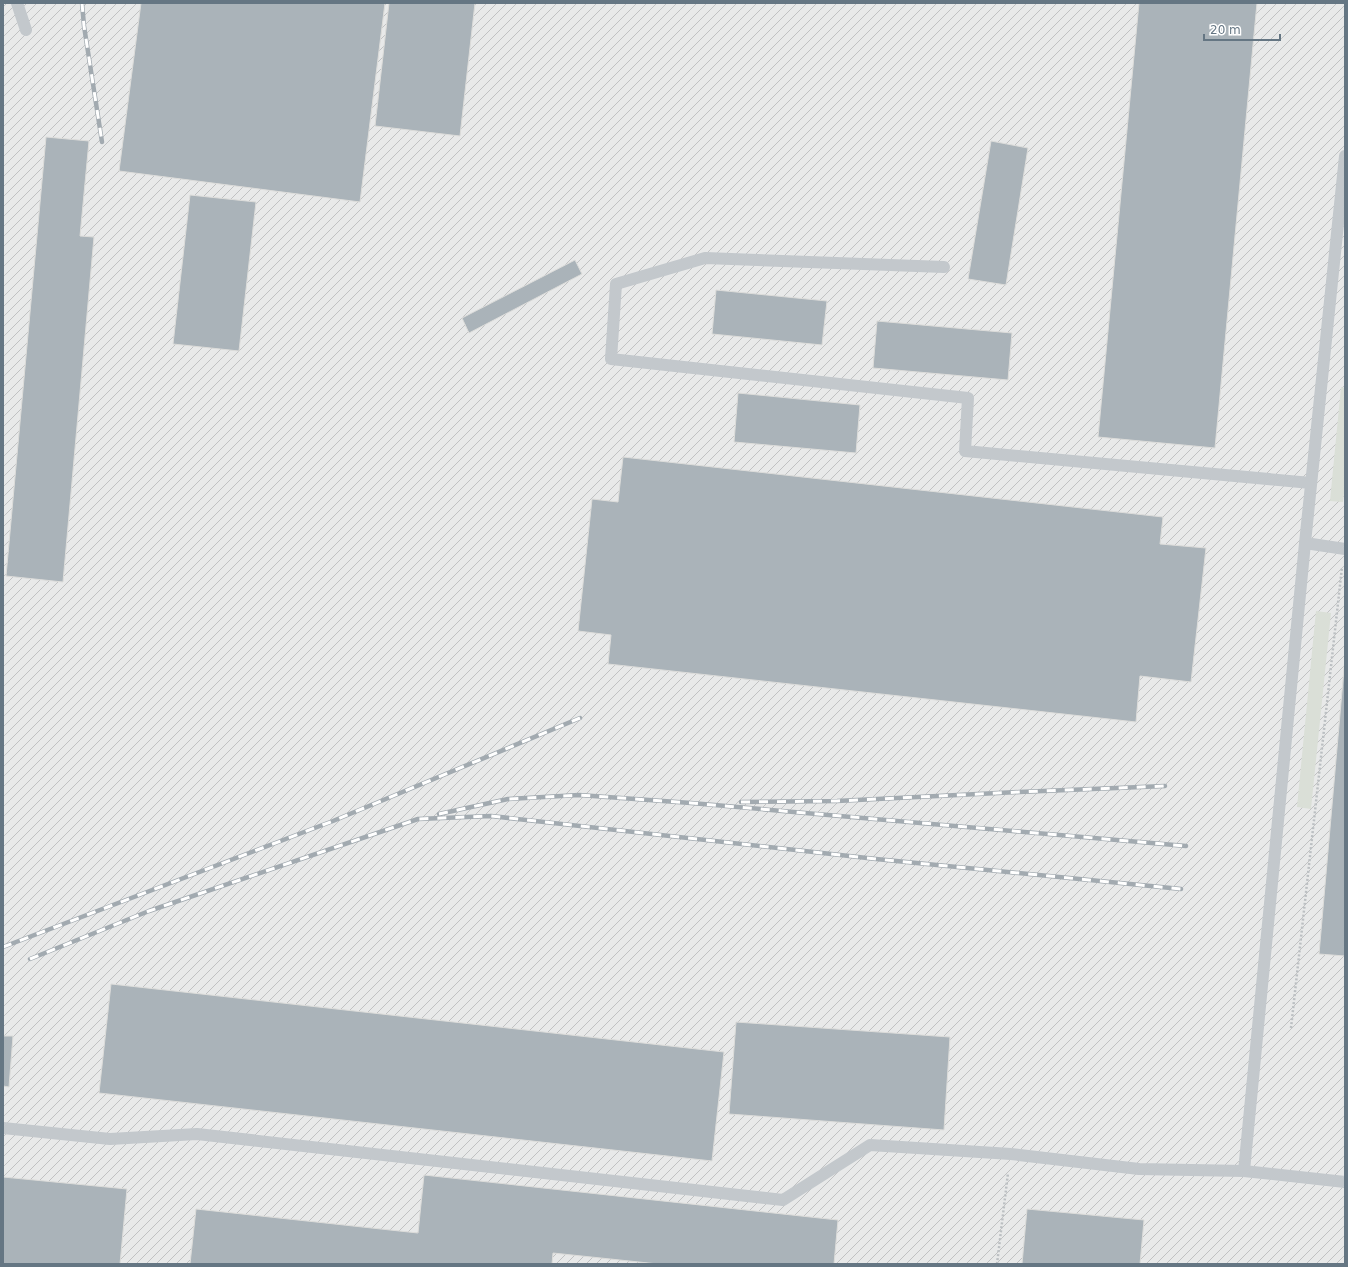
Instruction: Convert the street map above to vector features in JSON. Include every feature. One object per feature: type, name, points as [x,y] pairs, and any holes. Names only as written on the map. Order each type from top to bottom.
[{"type":"lane","points":[[17,3],[26,30]]},
{"type":"lane","points":[[1244,1171],[1304,543],[1345,156]]},
{"type":"lane","points":[[944,267],[705,258],[616,284],[611,359],[968,398],[965,451],[1311,483]]},
{"type":"lane","points":[[1304,543],[1345,549]]},
{"type":"lane","points":[[3,1128],[110,1140],[197,1134],[783,1200],[870,1145],[1011,1154],[1139,1169],[1244,1171],[1345,1182]]},
{"type":"path","points":[[1291,1028],[1345,549]]},
{"type":"path","points":[[997,1264],[1011,1154]]},
{"type":"shaded area","points":[[3,3],[1345,3],[1345,1264],[3,1264]]},
{"type":"shaded area","points":[[1341,387],[1345,388],[1345,484],[1343,502],[1330,501]]},
{"type":"shaded area","points":[[1316,611],[1331,613],[1311,809],[1297,807]]},
{"type":"building","points":[[141,3],[385,3],[360,202],[119,171]]},
{"type":"building","points":[[389,3],[475,3],[460,136],[375,126]]},
{"type":"building","points":[[1139,3],[1257,3],[1215,448],[1098,437]]},
{"type":"building","points":[[46,137],[89,141],[80,236],[94,237],[63,582],[6,576]]},
{"type":"building","points":[[991,141],[1028,148],[1006,285],[968,279]]},
{"type":"building","points":[[190,195],[256,202],[239,351],[173,344]]},
{"type":"building","points":[[575,260],[582,274],[469,333],[462,318]]},
{"type":"building","points":[[716,290],[827,301],[822,345],[712,334]]},
{"type":"building","points":[[877,321],[1012,333],[1008,380],[873,368]]},
{"type":"building","points":[[738,393],[860,405],[856,453],[734,442]]},
{"type":"building","points":[[623,457],[1163,517],[1160,544],[1206,548],[1191,682],[1140,676],[1136,722],[608,664],[611,635],[578,631],[592,499],[618,502]]},
{"type":"building","points":[[1345,657],[1345,956],[1319,954]]},
{"type":"building","points":[[111,984],[724,1052],[712,1161],[99,1093]]},
{"type":"building","points":[[736,1022],[950,1037],[944,1130],[729,1114]]},
{"type":"building","points":[[3,1036],[13,1036],[9,1087],[3,1086]]},
{"type":"building","points":[[424,1175],[838,1220],[834,1264],[658,1264],[553,1253],[552,1264],[190,1264],[196,1209],[418,1233]]},
{"type":"building","points":[[3,1177],[127,1189],[120,1264],[3,1264]]},
{"type":"building","points":[[1027,1209],[1144,1220],[1140,1264],[1022,1264]]},
{"type":"railway","points":[[82,3],[84,26],[102,142]]},
{"type":"railway","points":[[3,947],[333,821],[580,718]]},
{"type":"railway","points":[[741,802],[837,801],[1165,786]]},
{"type":"railway","points":[[439,814],[508,799],[579,795],[691,803],[1186,846]]},
{"type":"railway","points":[[30,959],[149,911],[418,819],[491,816],[876,859],[1181,889]]}]
